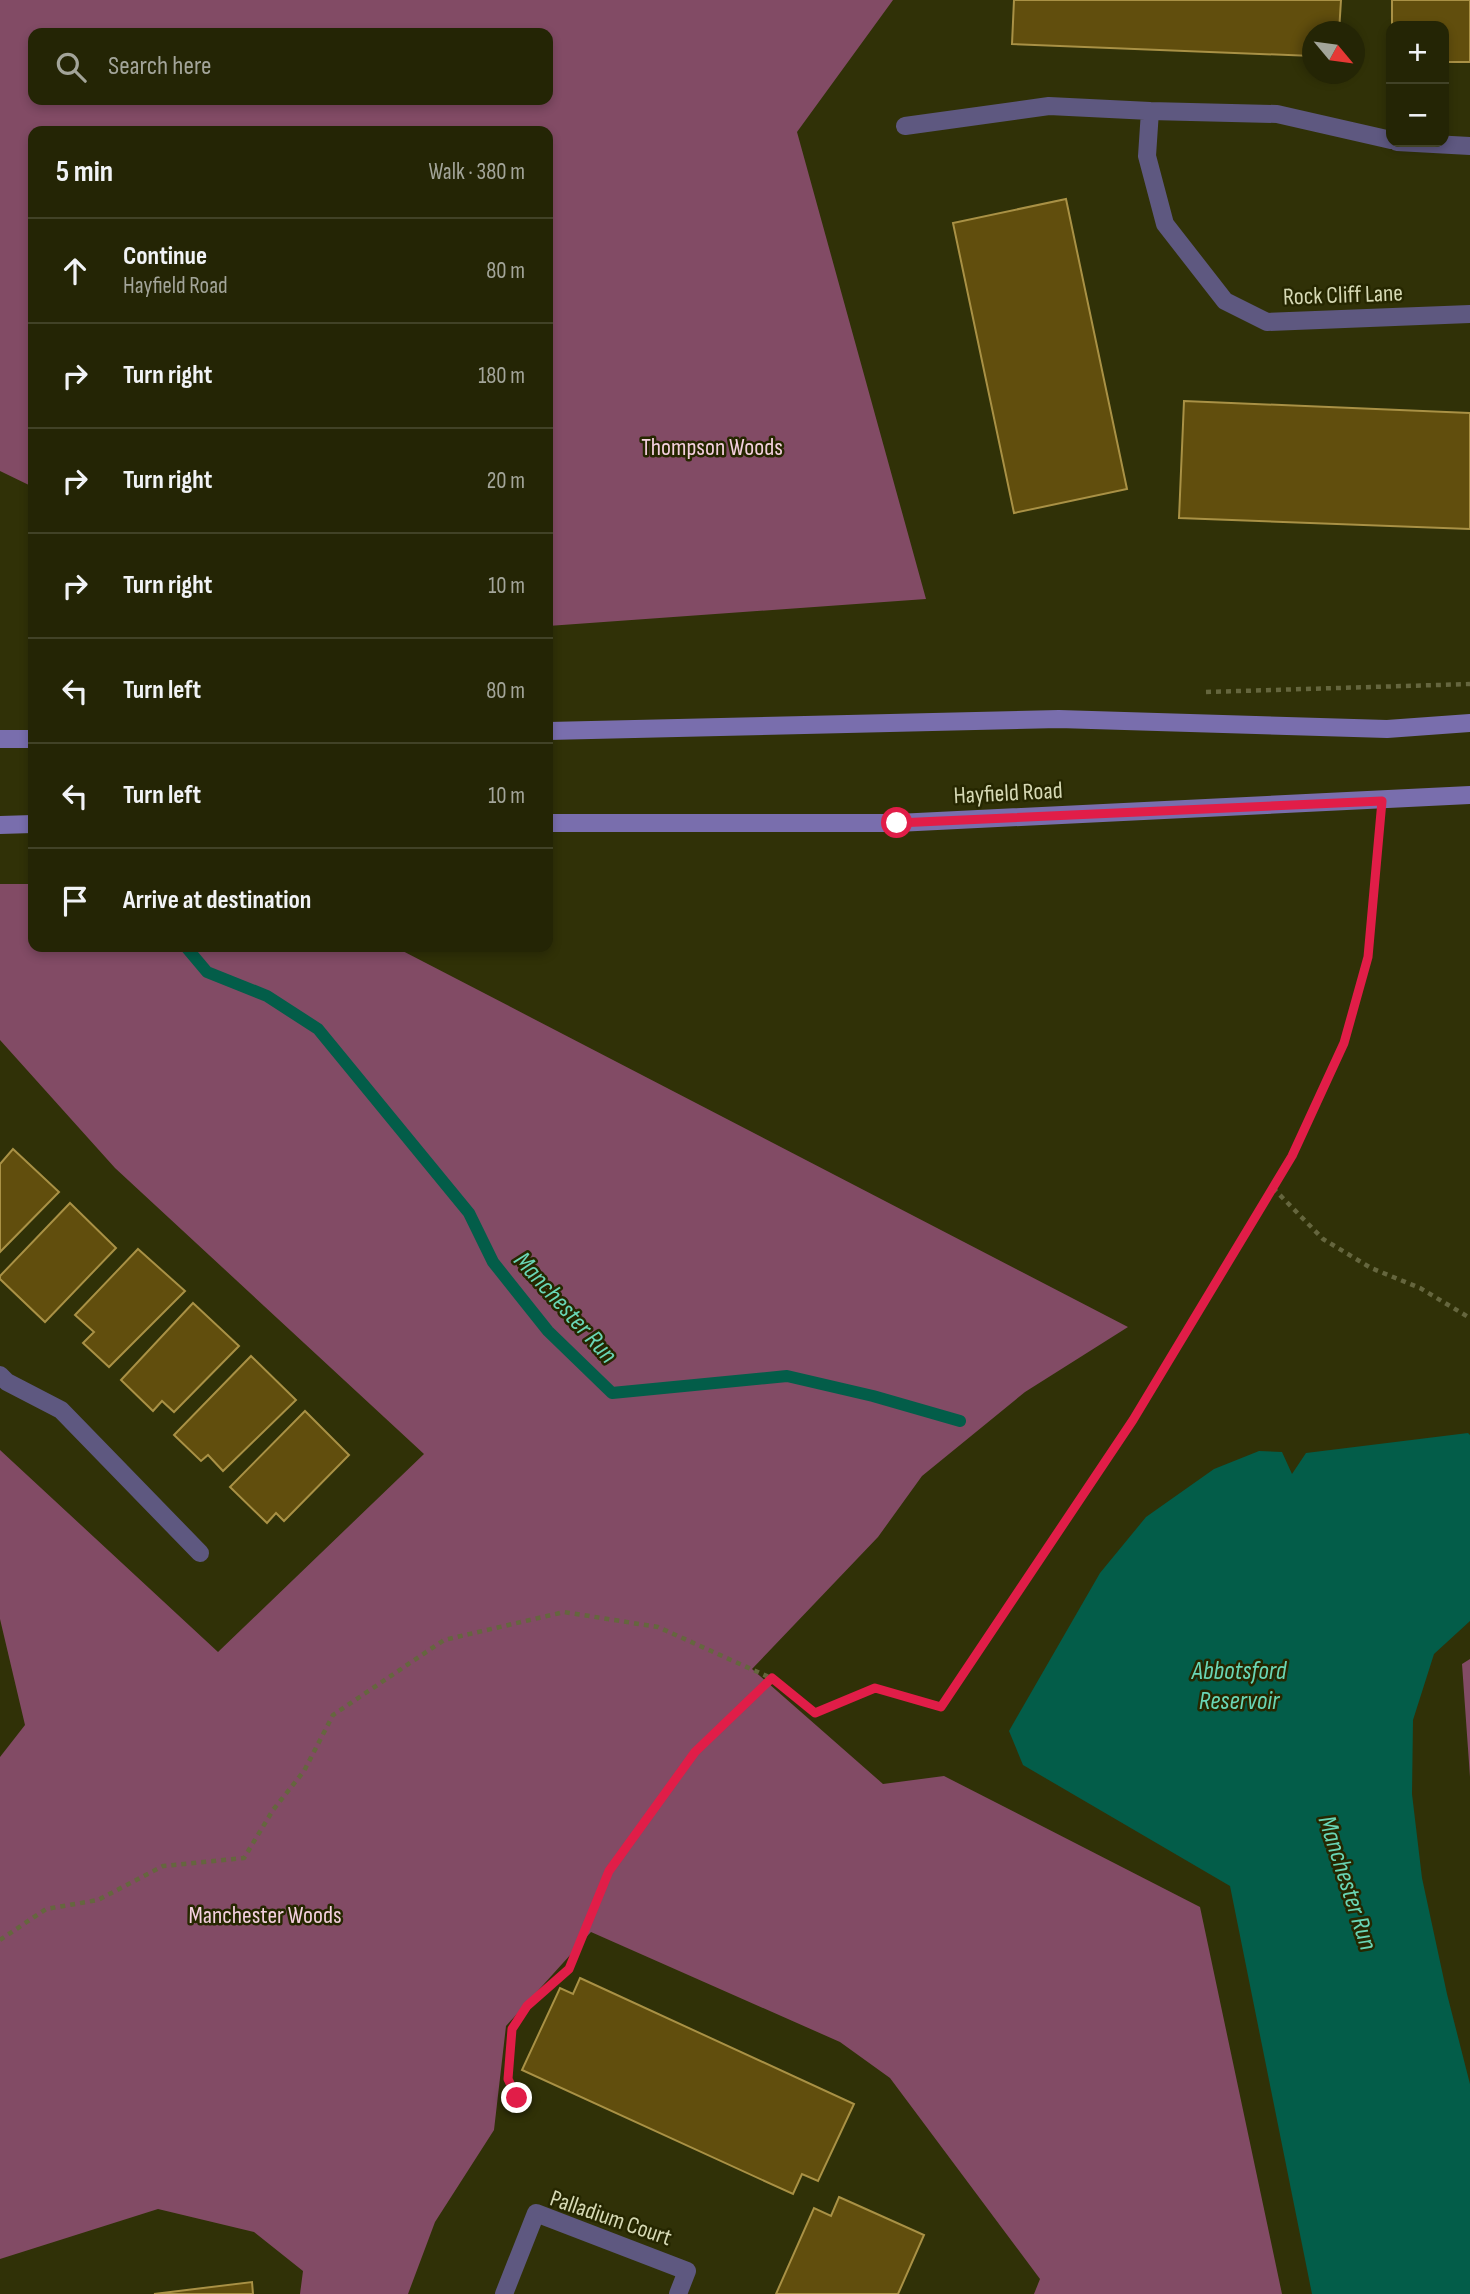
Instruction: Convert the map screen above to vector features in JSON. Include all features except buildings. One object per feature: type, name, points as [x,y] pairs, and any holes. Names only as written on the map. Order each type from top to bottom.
[{"type":"main road","points":[[553,731],[1059,719],[1387,729],[1470,723]]},
{"type":"main road","points":[[0,739],[28,739]]},
{"type":"main road","name":"Hayfield Road","points":[[553,823],[897,823],[1470,795]]},
{"type":"main road","points":[[0,825],[28,824]]},
{"type":"street","points":[[905,125],[1049,106],[1277,114],[1386,139]]},
{"type":"street","name":"Rock Cliff Lane","points":[[1150,111],[1147,156],[1165,224],[1226,301],[1267,322],[1470,314]]},
{"type":"street","points":[[1449,145],[1470,146]]},
{"type":"street","points":[[0,1375],[7,1382],[61,1410],[200,1553]]},
{"type":"street","name":"Palladium Court","points":[[504,2294],[536,2213],[687,2270],[678,2294]]},
{"type":"path","points":[[0,1940],[46,1909],[99,1900],[163,1866],[244,1858],[273,1810],[304,1771],[333,1715],[444,1640],[564,1612],[658,1627],[772,1678],[815,1713],[875,1688],[941,1707],[1133,1420],[1292,1156],[1344,1043],[1368,957],[1382,801]]},
{"type":"path","points":[[1273,1188],[1324,1239],[1371,1268],[1420,1288],[1470,1318]]},
{"type":"path","points":[[531,2104],[517,2098],[508,2079],[512,2029],[527,2006],[569,1969],[609,1871],[695,1752],[772,1678]]},
{"type":"green space","name":"Thompson Woods","points":[[0,0],[893,0],[797,132],[926,599],[553,626],[553,126],[28,126],[28,485],[0,471]]},
{"type":"green space","name":"Manchester Woods","points":[[0,884],[28,884],[28,952],[405,952],[1128,1327],[1025,1392],[922,1476],[878,1537],[752,1669],[883,1784],[944,1776],[1200,1907],[1282,2294],[1034,2294],[1040,2279],[890,2078],[840,2042],[591,1932],[506,2026],[494,2130],[435,2222],[408,2294],[300,2294],[303,2271],[254,2232],[158,2209],[0,2259],[0,1757],[25,1725],[0,1619],[0,1450],[218,1652],[424,1454],[115,1168],[0,1040]]},
{"type":"green space","points":[[1470,1659],[1470,1777],[1462,1664]]},
{"type":"water","name":"Abbotsford Reservoir","points":[[1468,1433],[1470,1621],[1434,1654],[1413,1720],[1412,1794],[1422,1878],[1470,2084],[1470,2294],[1312,2294],[1230,1886],[1023,1765],[1009,1731],[1100,1573],[1146,1517],[1214,1469],[1259,1451],[1282,1452],[1292,1474],[1306,1453]]},
{"type":"waterway","name":"Manchester Run","points":[[190,952],[207,972],[267,996],[318,1029],[469,1213],[493,1262],[548,1331],[612,1393],[787,1376],[873,1396],[960,1421]]},
{"type":"route","points":[[517,2098],[508,2079],[512,2029],[527,2006],[569,1969],[609,1871],[695,1752],[772,1678],[815,1713],[875,1688],[941,1707],[1133,1420],[1292,1156],[1344,1043],[1368,957],[1382,801],[897,823]]}]
